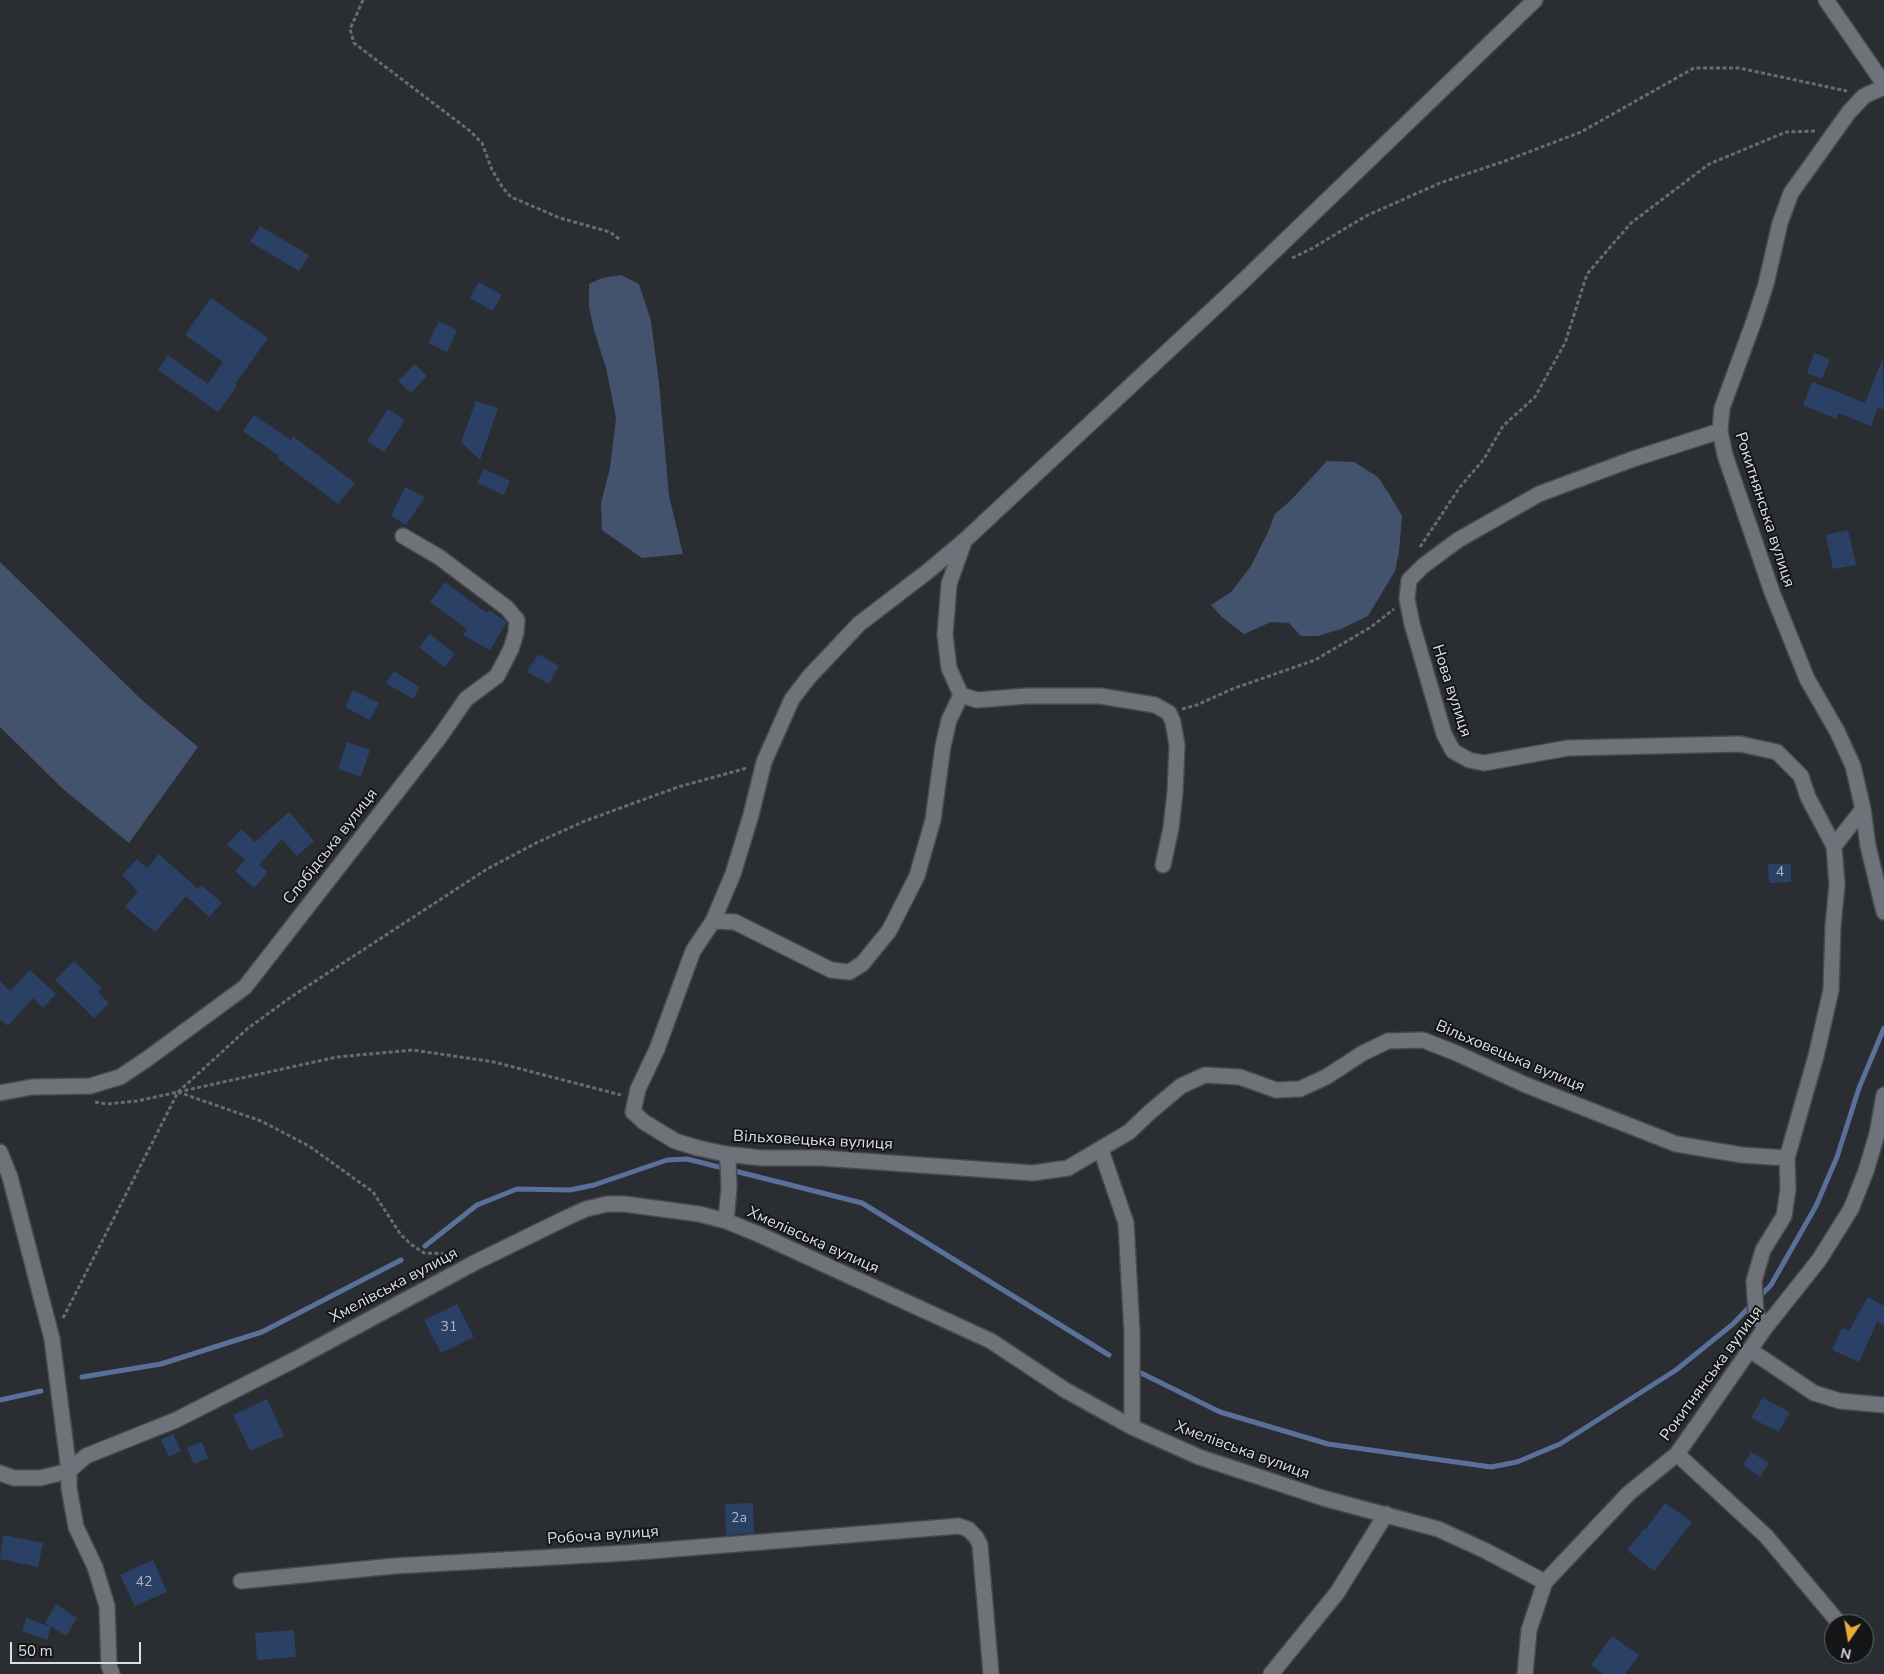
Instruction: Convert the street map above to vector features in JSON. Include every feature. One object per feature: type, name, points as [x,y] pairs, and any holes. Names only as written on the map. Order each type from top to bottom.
[{"type":"street","points":[[636,1098],[661,1040],[693,951],[713,921],[733,874],[751,816],[764,762],[792,699],[809,676],[859,624],[964,541],[1241,283],[1535,0]]},
{"type":"street","points":[[1826,0],[1884,86]]},
{"type":"street","name":"Рокитнянська вулиця","points":[[1884,86],[1864,96],[1836,130],[1791,193],[1780,223],[1766,284],[1722,408],[1720,431],[1725,455],[1772,592],[1807,679],[1837,731],[1853,766],[1868,846],[1884,912]]},
{"type":"street","name":"Нова вулиця","points":[[1720,431],[1633,459],[1539,494],[1458,540],[1423,566],[1409,580],[1407,600],[1412,624],[1444,734],[1453,751],[1470,760],[1484,763],[1568,748],[1740,744],[1776,752],[1801,776],[1808,797],[1834,846]]},
{"type":"street","name":"Слобідська вулиця","points":[[0,1093],[32,1087],[90,1086],[120,1077],[245,987],[439,738],[466,699],[497,676],[511,649],[516,633],[517,620],[507,608],[439,557],[402,536]]},
{"type":"street","points":[[964,541],[949,584],[945,635],[949,668],[961,695],[977,700],[1027,696],[1100,696],[1155,704],[1169,713],[1173,722],[1176,745],[1175,792],[1171,828],[1163,865]]},
{"type":"street","points":[[713,921],[735,922],[831,970],[848,972],[862,964],[889,931],[917,876],[934,820],[943,746],[949,720],[961,695]]},
{"type":"street","points":[[1834,846],[1862,809]]},
{"type":"street","name":"Рокитнянська вулиця","points":[[1765,1328],[1756,1313],[1754,1281],[1763,1250],[1784,1216],[1788,1190],[1787,1158],[1816,1056],[1832,990],[1833,926],[1837,885],[1834,846]]},
{"type":"street","name":"Вільховецька вулиця","points":[[636,1098],[633,1112],[644,1122],[675,1141],[727,1158],[821,1158],[1033,1173],[1068,1168],[1101,1150],[1129,1132],[1181,1086],[1205,1075],[1240,1077],[1276,1090],[1300,1089],[1326,1077],[1363,1053],[1388,1041],[1423,1040],[1526,1085],[1676,1144],[1742,1155],[1787,1158]]},
{"type":"street","name":"Рокитнянська вулиця","points":[[1525,1674],[1529,1630],[1545,1582],[1629,1493],[1677,1454],[1765,1328],[1819,1260],[1851,1209],[1872,1153],[1884,1095]]},
{"type":"street","points":[[1101,1150],[1126,1223],[1132,1323],[1132,1427]]},
{"type":"street","points":[[0,1152],[10,1177],[52,1340],[69,1488],[76,1527],[95,1567],[107,1606],[109,1666],[112,1674]]},
{"type":"street","points":[[726,1221],[729,1187],[727,1158]]},
{"type":"street","name":"Хмелівська вулиця","points":[[68,1471],[86,1456],[176,1420],[296,1359],[474,1262],[586,1209],[608,1204],[699,1214],[726,1221],[804,1254],[991,1341],[1066,1390],[1132,1427],[1198,1457],[1323,1498],[1438,1529],[1484,1550],[1545,1582]]},
{"type":"street","points":[[1750,1350],[1814,1393],[1840,1401],[1884,1404]]},
{"type":"street","points":[[1677,1454],[1766,1536],[1832,1614]]},
{"type":"street","points":[[0,1473],[14,1478],[40,1478],[68,1471]]},
{"type":"street","points":[[1272,1674],[1337,1593],[1386,1514]]},
{"type":"street","name":"Робоча вулиця","points":[[241,1581],[394,1566],[626,1553],[959,1526],[968,1528],[980,1544],[991,1674]]},
{"type":"path","points":[[363,0],[350,29],[354,43],[470,131],[482,143],[492,170],[511,197],[560,218],[610,232],[619,239]]},
{"type":"path","points":[[1288,260],[1310,250],[1366,216],[1440,183],[1581,132],[1694,68],[1739,68],[1818,83],[1864,96]]},
{"type":"path","points":[[1416,554],[1460,487],[1484,459],[1503,426],[1535,397],[1565,344],[1587,274],[1631,223],[1709,164],[1786,132],[1836,130]]},
{"type":"path","points":[[1169,713],[1197,705],[1232,689],[1315,660],[1371,626],[1407,600]]},
{"type":"path","points":[[52,1340],[178,1092],[247,1030],[291,997],[487,869],[538,842],[585,821],[678,787],[729,774],[764,762]]},
{"type":"path","points":[[92,1101],[107,1104],[137,1101],[337,1057],[413,1050],[494,1062],[636,1098]]},
{"type":"path","points":[[178,1092],[261,1121],[309,1146],[373,1192],[401,1235],[412,1246],[424,1253],[452,1253],[466,1257],[474,1262]]},
{"type":"shaded area","points":[[621,275],[639,284],[651,321],[659,383],[669,496],[683,554],[642,558],[602,530],[601,503],[610,468],[616,418],[606,368],[589,307],[589,284],[602,278]]},
{"type":"shaded area","points":[[1327,461],[1354,462],[1378,477],[1391,497],[1402,516],[1399,552],[1395,571],[1368,616],[1341,629],[1318,636],[1301,636],[1289,623],[1271,622],[1244,634],[1222,617],[1211,605],[1231,592],[1251,566],[1275,514],[1291,500]]},
{"type":"shaded area","points":[[0,562],[143,701],[198,747],[129,843],[63,789],[0,727]]},
{"type":"building","points":[[260,226],[309,255],[299,271],[250,242]]},
{"type":"building","points":[[479,282],[502,295],[493,311],[470,298]]},
{"type":"building","points":[[211,298],[268,338],[235,384],[237,386],[218,412],[158,370],[168,355],[208,384],[223,362],[185,335]]},
{"type":"building","points":[[439,321],[457,330],[447,352],[428,343]]},
{"type":"building","points":[[1814,353],[1830,359],[1822,379],[1807,373]]},
{"type":"building","points":[[1883,357],[1884,410],[1878,407],[1871,426],[1838,413],[1836,419],[1803,405],[1812,382],[1865,403]]},
{"type":"building","points":[[415,364],[427,376],[411,393],[398,381]]},
{"type":"building","points":[[476,401],[498,408],[480,460],[461,442]]},
{"type":"building","points":[[388,409],[405,420],[384,452],[367,441]]},
{"type":"building","points":[[254,415],[291,440],[293,436],[355,483],[338,504],[277,458],[279,456],[243,431]]},
{"type":"building","points":[[484,469],[510,481],[504,495],[477,483]]},
{"type":"building","points":[[405,487],[425,497],[406,525],[391,516]]},
{"type":"building","points":[[1848,530],[1856,565],[1833,569],[1826,535]]},
{"type":"building","points":[[445,582],[487,613],[489,610],[507,622],[490,650],[463,635],[467,629],[430,602]]},
{"type":"building","points":[[430,634],[455,654],[444,667],[419,647]]},
{"type":"building","points":[[538,654],[559,666],[549,684],[527,672]]},
{"type":"building","points":[[394,671],[420,687],[413,699],[386,683]]},
{"type":"building","points":[[353,690],[379,703],[370,720],[345,707]]},
{"type":"building","points":[[347,742],[370,750],[361,777],[338,769]]},
{"type":"building","points":[[289,812],[314,841],[297,856],[282,839],[259,865],[268,872],[254,888],[235,871],[245,860],[227,845],[241,829],[255,842]]},
{"type":"building","points":[[159,854],[198,889],[201,885],[222,903],[209,917],[186,896],[155,932],[125,907],[138,891],[122,875],[137,859],[147,868]]},
{"type":"building","points":[[1768,864],[1791,864],[1791,882],[1769,883]]},
{"type":"building","points":[[74,961],[102,988],[98,992],[109,1003],[94,1018],[55,980]]},
{"type":"building","points":[[30,970],[56,994],[43,1008],[33,998],[8,1026],[0,1020],[0,981],[10,991]]},
{"type":"building","points":[[1868,1297],[1884,1306],[1884,1326],[1877,1322],[1859,1362],[1832,1350],[1842,1328],[1849,1331]]},
{"type":"building","points":[[457,1304],[474,1337],[441,1353],[424,1320]]},
{"type":"building","points":[[1762,1398],[1790,1412],[1779,1432],[1751,1418]]},
{"type":"building","points":[[267,1399],[284,1436],[250,1451],[233,1415]]},
{"type":"building","points":[[173,1434],[181,1451],[169,1457],[161,1440]]},
{"type":"building","points":[[202,1442],[208,1458],[194,1464],[187,1448]]},
{"type":"building","points":[[1751,1452],[1769,1463],[1760,1477],[1743,1465]]},
{"type":"building","points":[[753,1503],[754,1533],[726,1535],[725,1504]]},
{"type":"building","points":[[1665,1503],[1692,1522],[1654,1571],[1627,1550]]},
{"type":"building","points":[[3,1535],[43,1543],[38,1567],[0,1559]]},
{"type":"building","points":[[153,1560],[167,1592],[135,1606],[120,1575]]},
{"type":"building","points":[[56,1604],[77,1618],[66,1636],[45,1623]]},
{"type":"building","points":[[26,1618],[51,1627],[47,1640],[22,1631]]},
{"type":"building","points":[[294,1630],[296,1657],[257,1660],[255,1633]]},
{"type":"building","points":[[1612,1636],[1639,1655],[1625,1674],[1603,1674],[1591,1665]]},
{"type":"waterway","points":[[1759,1297],[1771,1285],[1816,1206],[1837,1157],[1859,1088],[1884,1028]]},
{"type":"waterway","points":[[425,1246],[477,1205],[517,1189],[570,1190],[594,1185],[667,1160],[687,1159],[862,1203],[1109,1355]]},
{"type":"waterway","points":[[82,1377],[161,1364],[262,1332],[401,1260]]},
{"type":"waterway","points":[[1139,1372],[1220,1412],[1328,1444],[1491,1467],[1517,1462],[1560,1444],[1676,1370],[1733,1324],[1753,1303]]},
{"type":"waterway","points":[[0,1400],[41,1391]]}]
